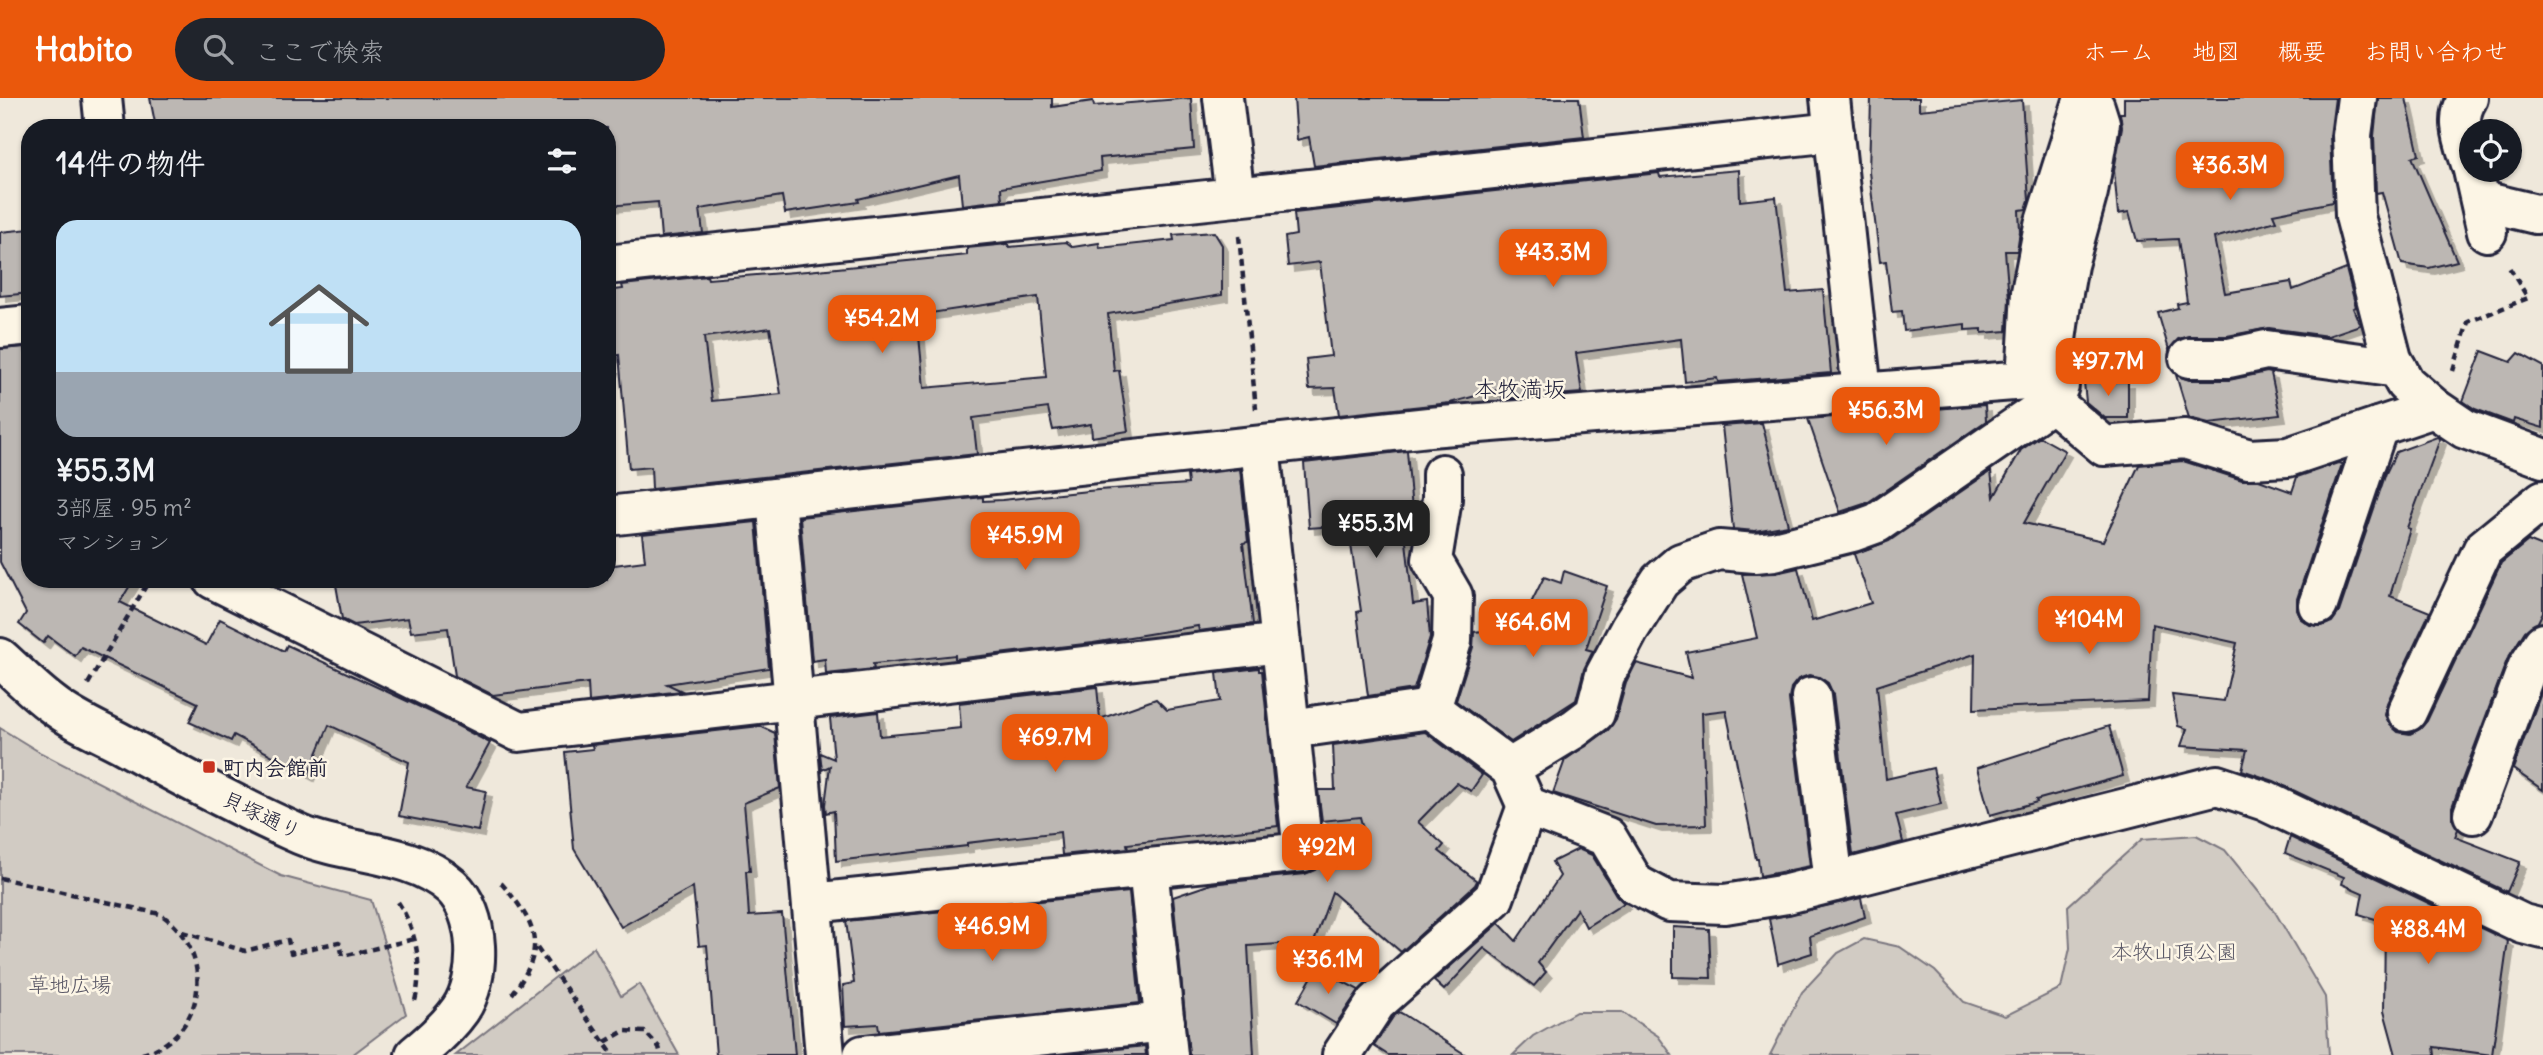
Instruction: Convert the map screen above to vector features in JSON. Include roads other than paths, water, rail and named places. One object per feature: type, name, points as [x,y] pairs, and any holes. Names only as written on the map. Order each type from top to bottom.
[{"type":"street","points":[[102,98],[104,119]]},
{"type":"street","points":[[1223,98],[1235,197]]},
{"type":"street","points":[[616,515],[1260,446],[1434,446],[1862,392],[2026,380],[2033,278],[2045,225],[2084,98]]},
{"type":"street","points":[[1510,768],[1595,713],[1605,675],[1660,581],[1681,563],[1719,550],[1755,553],[1774,551],[1852,532],[1877,523],[2052,402],[2059,386],[2056,340],[2061,304],[2068,265],[2088,192],[2100,123],[2093,98]]},
{"type":"street","points":[[2357,98],[2352,135],[2355,216],[2392,359],[2405,383],[2465,429],[2543,458]]},
{"type":"street","points":[[2460,119],[2460,109],[2468,98]]},
{"type":"street","points":[[616,263],[1235,197],[1832,115],[1862,392]]},
{"type":"street","points":[[2481,201],[2536,214],[2543,213]]},
{"type":"street","points":[[0,328],[21,326]]},
{"type":"street","points":[[2189,358],[2229,358],[2266,350],[2397,368]]},
{"type":"street","points":[[2052,402],[2104,446],[2185,439],[2249,459],[2288,457],[2437,410]]},
{"type":"street","points":[[2318,606],[2378,427]]},
{"type":"street","points":[[812,903],[1303,852],[1260,446]]},
{"type":"street","points":[[1431,709],[1452,641],[1453,596],[1432,560],[1442,499],[1434,446]]},
{"type":"street","points":[[776,498],[825,1055]]},
{"type":"street","points":[[2407,712],[2483,548],[2543,500]]},
{"type":"street","points":[[231,588],[519,732],[1281,643]]},
{"type":"street","points":[[2473,814],[2527,668],[2543,643]]},
{"type":"street","name":"貝塚通り","points":[[0,658],[52,705],[168,769],[304,836],[390,858],[433,874],[452,887],[466,906],[473,925],[474,968],[461,1009],[429,1044],[415,1055]]},
{"type":"street","points":[[1811,697],[1834,883]]},
{"type":"street","points":[[1290,729],[1431,709],[1510,768],[1527,806],[1494,898],[1376,1003],[1342,1055]]},
{"type":"street","points":[[1527,806],[1607,837],[1635,884],[1669,902],[1725,904],[1834,883],[2217,785],[2264,801],[2523,924],[2543,929]]},
{"type":"street","points":[[863,1055],[1166,1039],[1148,868]]},
{"type":"place","name":"町内会館前","points":[[209,767]]},
{"type":"district","name":"本牧満坂","points":[[1520,388]]},
{"type":"park label","name":"本牧山頂公園","points":[[2174,951]]},
{"type":"park label","name":"草地広場","points":[[70,984]]}]
